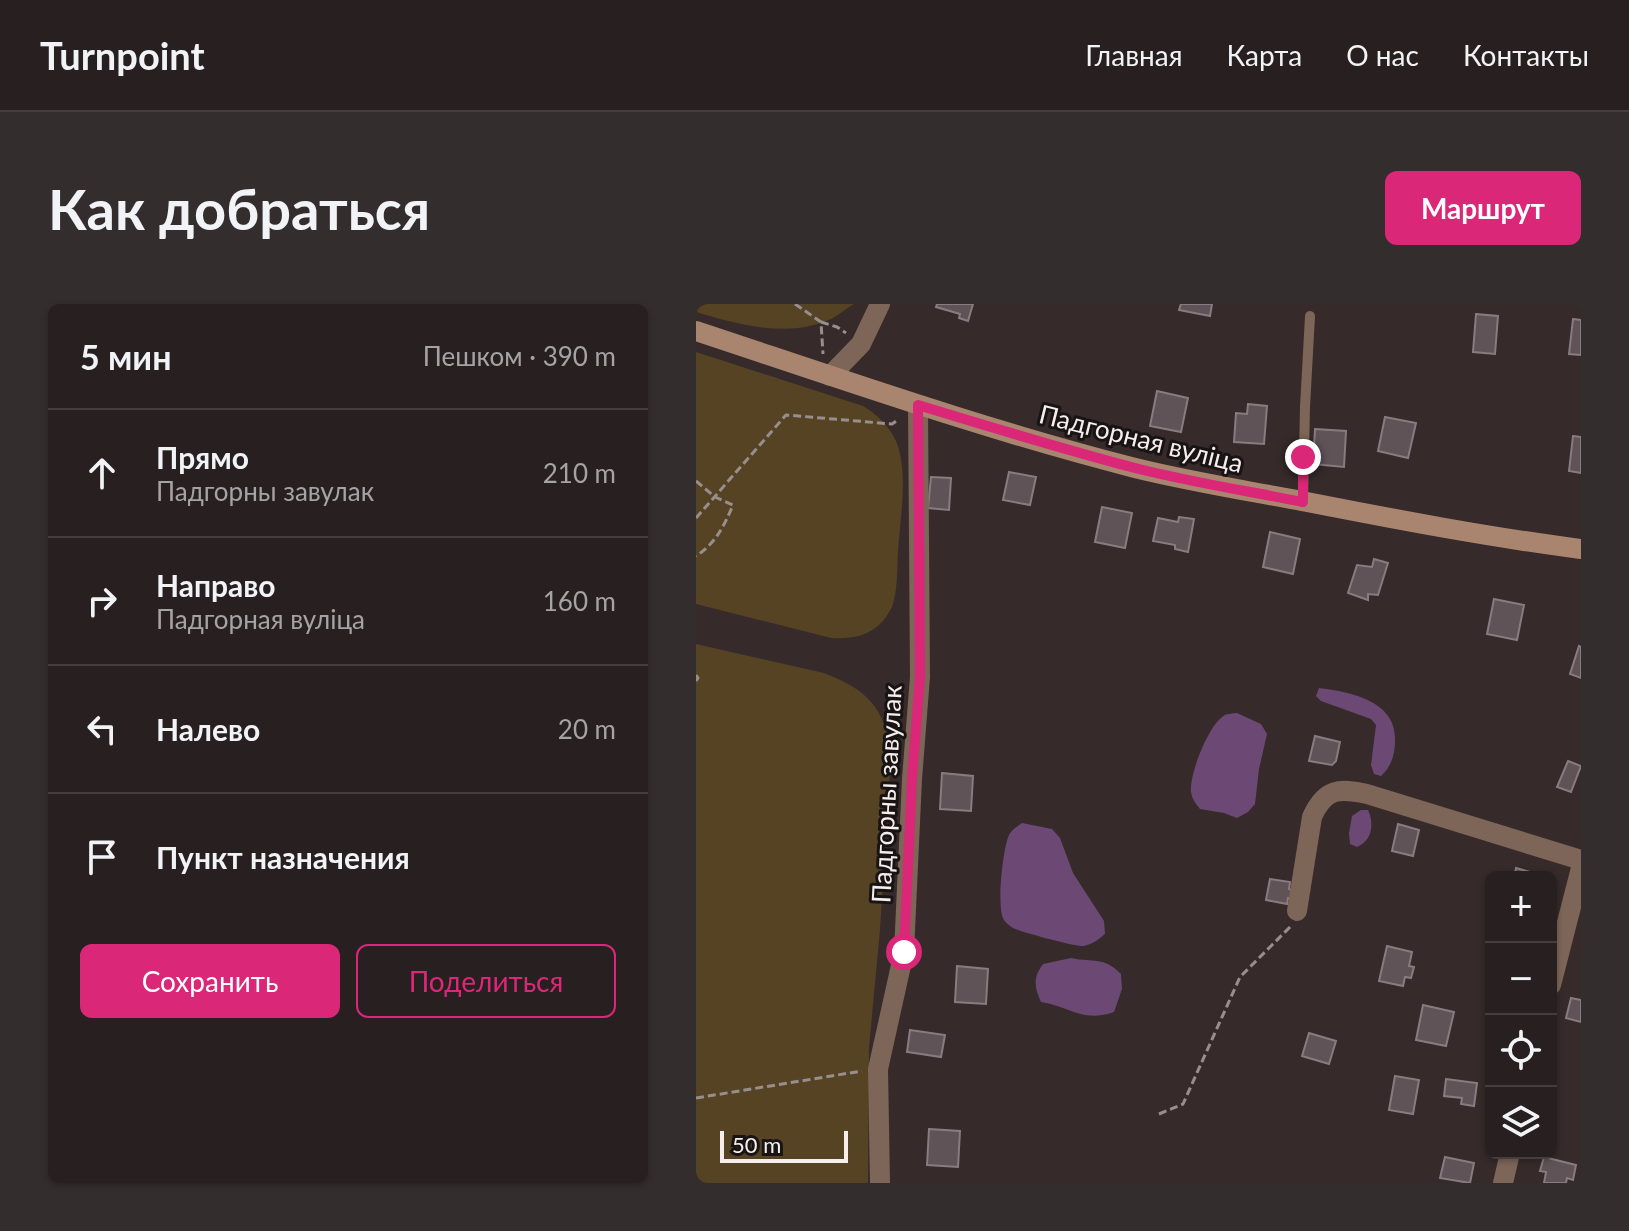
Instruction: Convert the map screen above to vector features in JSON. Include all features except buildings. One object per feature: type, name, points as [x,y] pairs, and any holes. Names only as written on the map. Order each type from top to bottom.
[{"type":"street","points":[[830,376],[861,344],[880,304]]},
{"type":"street","name":"Падгорная вуліца","points":[[696,331],[918,405],[1135,468],[1468,534],[1581,549]]},
{"type":"street","name":"Падгорны завулак","points":[[880,1183],[878,1069],[904,952],[920,677],[918,405]]},
{"type":"street","points":[[1297,911],[1312,817],[1328,795],[1344,789],[1581,860]]},
{"type":"street","points":[[1557,962],[1581,868]]},
{"type":"street","points":[[1503,1183],[1509,1159]]},
{"type":"lane","points":[[1303,502],[1310,316]]},
{"type":"path","points":[[795,304],[861,344]]},
{"type":"path","points":[[821,322],[823,352],[830,376]]},
{"type":"path","points":[[696,518],[786,415],[892,424],[918,405]]},
{"type":"path","points":[[696,481],[715,497],[733,505],[722,532],[696,556]]},
{"type":"path","points":[[696,675],[696,681]]},
{"type":"path","points":[[1159,1114],[1183,1104],[1240,977],[1290,928],[1297,911]]},
{"type":"path","points":[[696,1098],[878,1069]]},
{"type":"shaded area","points":[[696,304],[854,304],[817,324],[782,329],[712,317],[696,312]]},
{"type":"shaded area","points":[[696,352],[863,406],[882,421],[893,436],[900,453],[903,481],[896,587],[890,611],[871,631],[852,637],[831,638],[696,604]]},
{"type":"shaded area","points":[[696,644],[839,679],[863,694],[884,723],[891,753],[869,1048],[868,1183],[696,1183]]},
{"type":"shaded area","points":[[1319,688],[1358,696],[1370,701],[1388,716],[1394,727],[1394,751],[1390,765],[1381,776],[1374,774],[1371,765],[1376,725],[1371,719],[1321,701],[1316,696]]},
{"type":"shaded area","points":[[1237,713],[1261,724],[1267,734],[1255,804],[1237,818],[1200,809],[1193,799],[1191,784],[1197,762],[1213,728],[1225,715]]},
{"type":"shaded area","points":[[1361,810],[1368,810],[1371,826],[1369,836],[1357,847],[1350,844],[1349,833],[1352,816]]},
{"type":"shaded area","points":[[1022,823],[1052,829],[1060,838],[1073,873],[1104,921],[1105,934],[1096,941],[1084,946],[1060,942],[1018,930],[1004,920],[1000,891],[1005,852],[1010,833]]},
{"type":"shaded area","points":[[1071,958],[1103,962],[1121,974],[1122,989],[1114,1012],[1084,1015],[1041,1002],[1036,982],[1043,964]]},
{"type":"route","points":[[904,952],[920,677],[918,405],[1135,468],[1303,502],[1303,457]]}]
